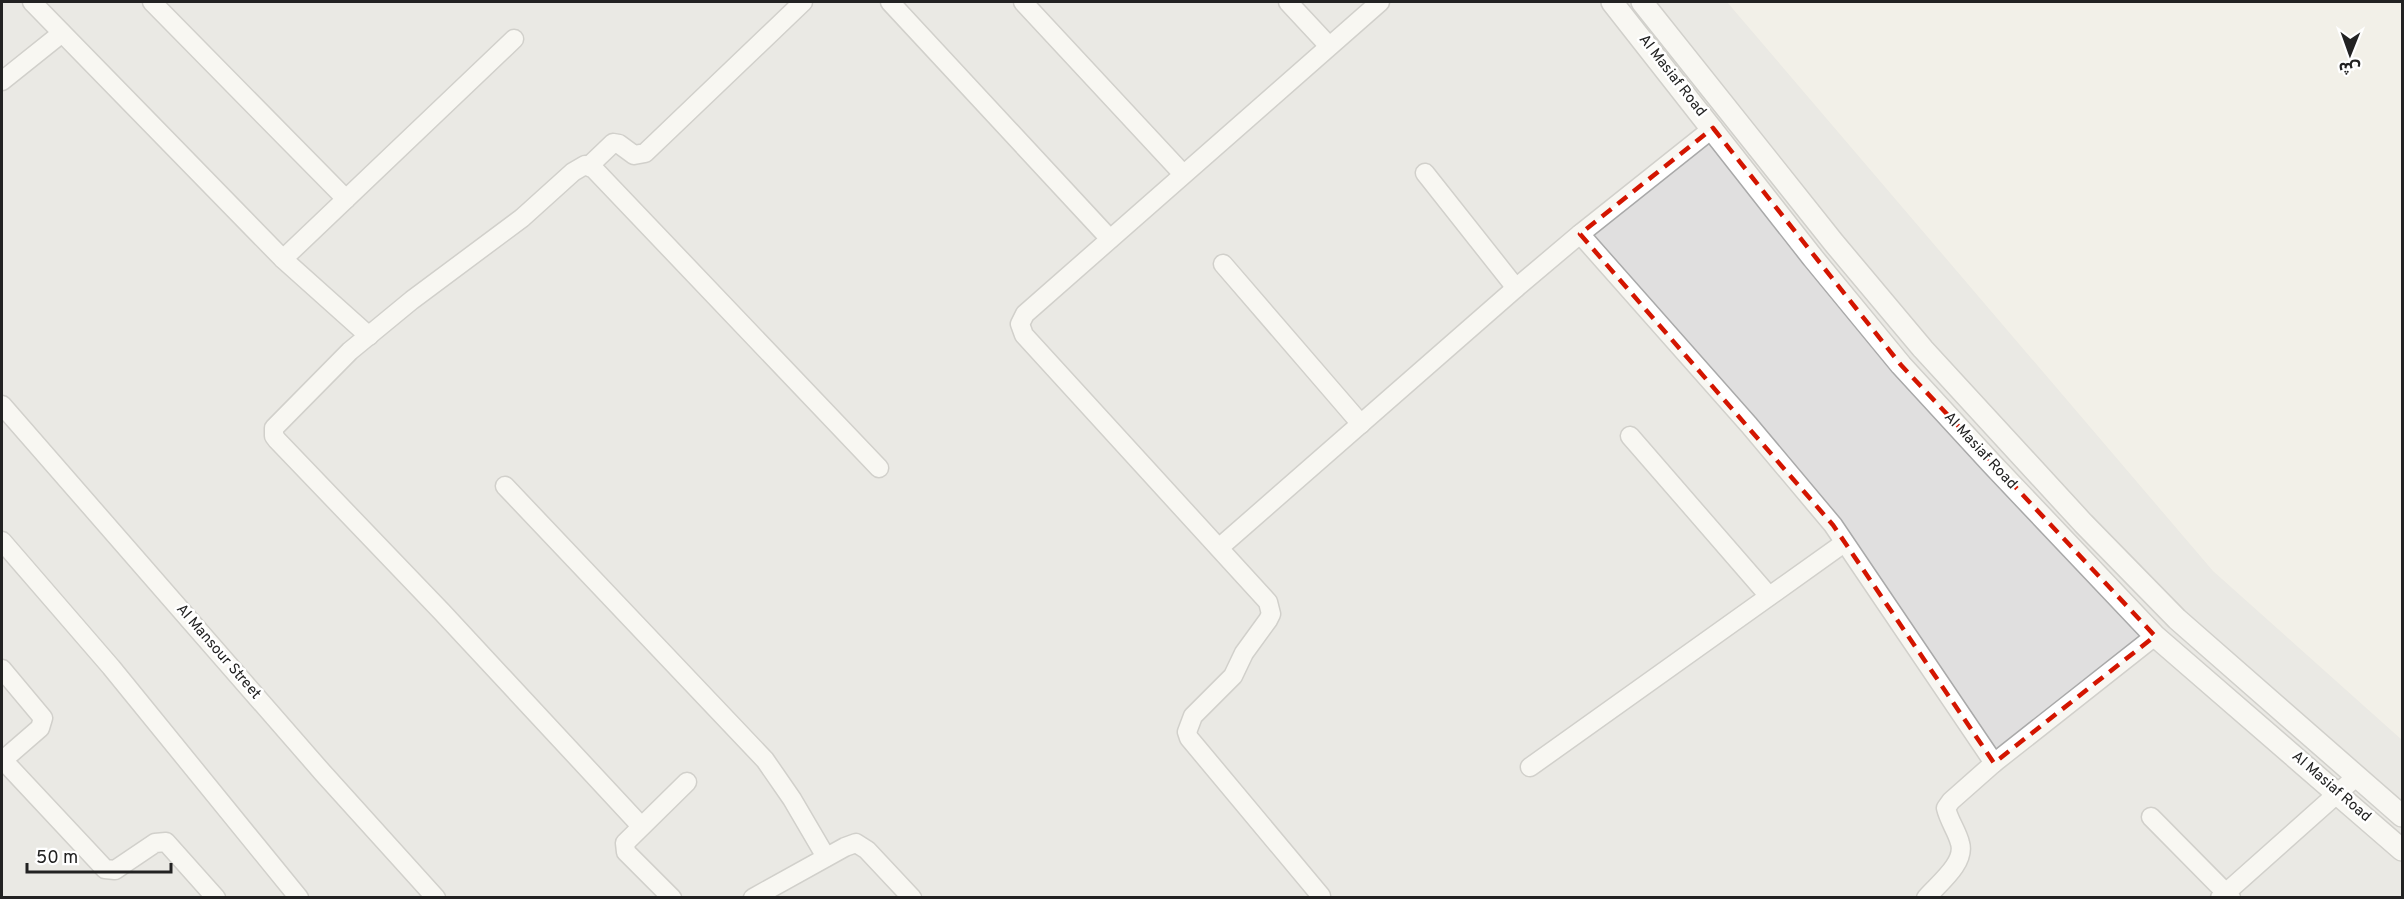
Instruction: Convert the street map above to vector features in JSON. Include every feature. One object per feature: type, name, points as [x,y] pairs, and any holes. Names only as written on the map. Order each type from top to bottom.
[{"type":"street","points":[[32,2],[283,259],[369,336]]},
{"type":"street","points":[[152,2],[346,199]]},
{"type":"street","points":[[641,826],[442,612],[273,436],[276,424],[350,351],[412,300],[522,218],[579,167],[589,166],[613,143],[619,144],[634,155],[645,153],[803,2]]},
{"type":"street","points":[[890,2],[1110,239]]},
{"type":"street","points":[[1023,2],[1183,174]]},
{"type":"street","points":[[1288,2],[1329,46]]},
{"type":"street","points":[[1321,896],[1189,738],[1187,732],[1192,716],[1233,676],[1244,652],[1271,614],[1268,602],[1021,330],[1021,319],[1380,2]]},
{"type":"street","name":"Al Masiaf Road","points":[[1612,2],[1813,258],[1901,365],[2155,636],[2403,850]]},
{"type":"street","name":"Al Masiaf Road","points":[[1642,2],[1834,243],[1923,350],[2084,523],[2177,619],[2403,816]]},
{"type":"street","points":[[2,81],[62,33]]},
{"type":"street","points":[[283,259],[514,39]]},
{"type":"street","points":[[1220,547],[1516,288],[1713,128]]},
{"type":"street","points":[[589,166],[879,468]]},
{"type":"street","points":[[1425,173],[1516,288]]},
{"type":"street","points":[[1580,234],[1833,525],[1994,763]]},
{"type":"street","points":[[1223,264],[1361,424]]},
{"type":"street","name":"Al Mansour Street","points":[[2,406],[323,773],[436,897]]},
{"type":"street","points":[[1630,436],[1769,596]]},
{"type":"street","points":[[504,486],[765,760],[792,799],[826,857]]},
{"type":"street","points":[[2,541],[111,667],[299,897]]},
{"type":"street","points":[[1530,767],[1844,543]]},
{"type":"street","points":[[1926,897],[1958,861],[1961,853],[1961,844],[1946,808],[1959,792],[2155,636]]},
{"type":"street","points":[[2,669],[43,718],[40,728],[2,761],[105,869],[115,870],[155,843],[166,842],[216,897]]},
{"type":"street","points":[[2151,817],[2226,896],[2357,776]]},
{"type":"street","points":[[672,897],[626,852],[625,843],[687,782]]},
{"type":"street","points":[[753,897],[851,843],[861,845],[912,897]]},
{"type":"highlighted area","points":[[1713,128],[1901,365],[2155,636],[1994,763],[1833,525],[1580,234]]},
{"type":"shaded area","points":[[2,2],[1727,2],[2213,571],[2402,740],[2402,897],[2,898]]}]
